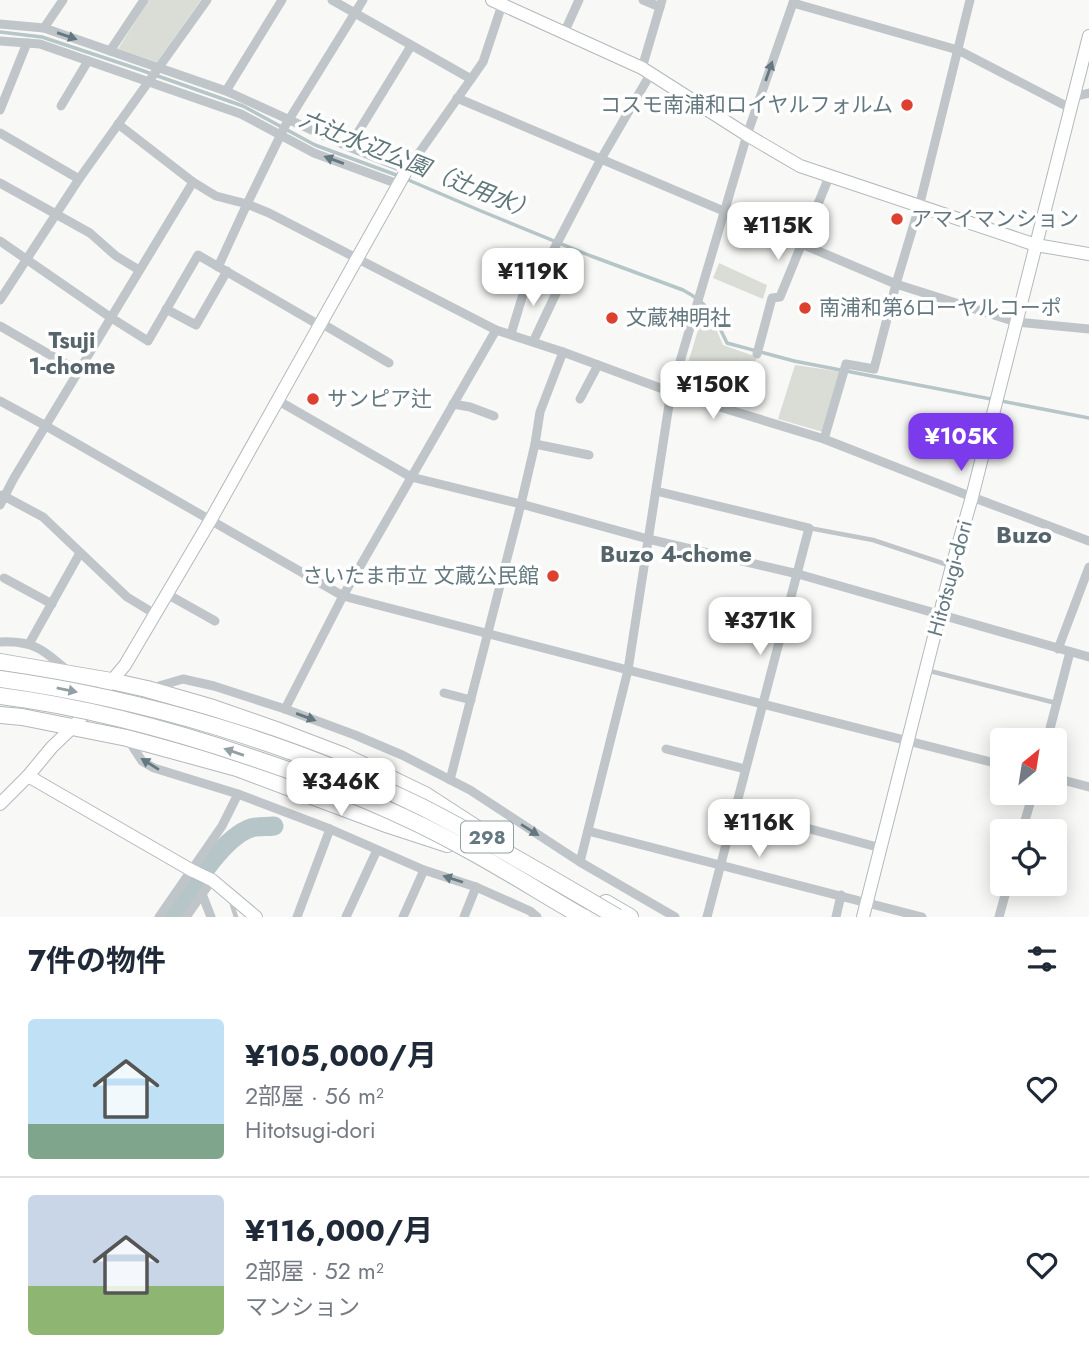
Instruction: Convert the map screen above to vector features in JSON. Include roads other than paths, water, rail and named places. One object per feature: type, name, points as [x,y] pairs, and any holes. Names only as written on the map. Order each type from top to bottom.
[{"type":"highway","points":[[0,662],[111,681],[213,708],[344,756],[425,795],[491,838]]},
{"type":"highway","points":[[0,679],[68,690],[171,714],[226,730],[321,764],[420,807],[617,917]]},
{"type":"highway","points":[[0,696],[65,707],[142,725],[221,747],[317,780],[463,847],[583,917]]},
{"type":"highway","points":[[0,715],[127,738],[237,768],[388,824],[486,856]]},
{"type":"highway","name":"298","points":[[593,917],[486,856],[371,799],[334,775],[441,813],[491,838],[630,917]]},
{"type":"street","points":[[44,28],[63,0]]},
{"type":"street","points":[[110,51],[144,0]]},
{"type":"street","points":[[0,300],[79,179],[206,0]]},
{"type":"street","points":[[226,91],[282,0]]},
{"type":"street","points":[[332,0],[471,79]]},
{"type":"street","points":[[166,309],[195,325],[222,269],[247,204],[284,128],[363,0]]},
{"type":"street","points":[[564,33],[579,0]]},
{"type":"street","points":[[552,253],[646,71],[661,3],[643,0]]},
{"type":"street","points":[[824,439],[846,364],[874,369],[919,207],[971,0]]},
{"type":"street","points":[[0,804],[73,727],[125,666],[402,177],[483,62],[499,2],[646,71],[794,163],[1036,245],[1089,254]]},
{"type":"street","points":[[580,862],[628,670],[671,392],[747,135],[794,2],[958,50],[1071,103],[1089,93]]},
{"type":"street","points":[[0,24],[44,28],[110,51],[154,75],[241,114],[349,148],[402,177]]},
{"type":"street","name":"Hitotsugi-dori","points":[[863,917],[1089,36]]},
{"type":"street","points":[[0,41],[40,44],[88,61],[226,91],[284,128],[314,153],[402,177]]},
{"type":"street","points":[[0,110],[27,43]]},
{"type":"street","points":[[349,148],[411,46]]},
{"type":"street","points":[[61,106],[88,61]]},
{"type":"street","points":[[457,98],[896,284],[1016,322],[1089,329]]},
{"type":"street","points":[[118,124],[193,182],[216,196],[247,204],[289,223],[496,330],[671,392],[824,439],[1089,541]]},
{"type":"street","points":[[0,134],[79,179]]},
{"type":"street","points":[[757,354],[772,298],[780,297],[829,177]]},
{"type":"street","points":[[155,614],[127,597],[43,517],[1,498],[193,182]]},
{"type":"street","points":[[0,183],[90,233],[116,256],[139,270]]},
{"type":"street","points":[[0,241],[148,341],[198,255],[389,363]]},
{"type":"street","points":[[533,342],[559,287]]},
{"type":"street","points":[[511,334],[524,290]]},
{"type":"street","points":[[0,326],[78,371]]},
{"type":"street","points":[[285,709],[343,596],[496,330]]},
{"type":"street","points":[[450,780],[521,504],[540,412],[563,352]]},
{"type":"street","points":[[580,399],[598,365]]},
{"type":"street","points":[[277,400],[411,477],[648,539],[797,574],[1089,657]]},
{"type":"street","points":[[0,401],[343,596],[990,762]]},
{"type":"street","points":[[453,404],[494,416]]},
{"type":"street","points":[[535,444],[589,456]]},
{"type":"street","points":[[656,491],[809,528],[707,917]]},
{"type":"street","points":[[29,644],[80,553]]},
{"type":"street","points":[[1058,649],[1089,567]]},
{"type":"street","points":[[4,578],[52,604]]},
{"type":"street","points":[[167,594],[215,621]]},
{"type":"street","points":[[0,642],[29,644],[45,651],[72,676]]},
{"type":"street","points":[[1050,728],[1069,652]]},
{"type":"street","points":[[147,689],[183,679],[214,686],[285,709],[390,750],[470,790],[580,862],[675,917]]},
{"type":"street","points":[[444,693],[471,700]]},
{"type":"street","points":[[127,738],[142,761],[154,768],[238,794],[330,829],[425,870],[476,887],[530,911],[537,917]]},
{"type":"street","points":[[666,749],[746,769]]},
{"type":"street","points":[[28,776],[212,880],[256,917]]},
{"type":"street","points":[[1068,781],[1089,787]]},
{"type":"street","points":[[159,917],[222,826],[238,794]]},
{"type":"street","points":[[734,809],[881,848]]},
{"type":"street","points":[[297,917],[330,829]]},
{"type":"street","points":[[588,831],[922,917]]},
{"type":"street","points":[[346,917],[377,850]]},
{"type":"street","points":[[403,917],[425,870]]},
{"type":"street","points":[[186,917],[212,880]]},
{"type":"street","points":[[464,917],[476,887]]},
{"type":"street","points":[[202,894],[211,917]]},
{"type":"street","points":[[836,917],[841,895]]},
{"type":"street","points":[[999,917],[1005,896]]},
{"type":"lane","points":[[809,528],[873,540],[952,566]]},
{"type":"lane","points":[[926,670],[1056,703]]},
{"type":"lane","points":[[236,917],[232,905],[237,901]]},
{"type":"waterway","name":"六辻水辺公園（辻用水）","points":[[0,32],[42,37],[243,106],[315,145],[399,176]]},
{"type":"waterway","name":"六辻水辺公園（辻用水）","points":[[406,179],[591,256],[683,290],[711,312],[727,343],[794,361],[1089,418]]},
{"type":"waterway","points":[[174,917],[208,866],[229,842],[251,828],[274,826]]},
{"type":"place","name":"コスモ南浦和ロイヤルフォルム","points":[[907,105]]},
{"type":"place","name":"アマイマンション","points":[[897,219]]},
{"type":"place","name":"南浦和第6ローヤルコーポ","points":[[805,308]]},
{"type":"place","name":"文蔵神明社","points":[[612,318]]},
{"type":"place","name":"サンピア辻","points":[[313,399]]},
{"type":"place","name":"さいたま市立 文蔵公民館","points":[[553,576]]},
{"type":"district","name":"Tsuji 1-chome","points":[[72,353]]},
{"type":"district","name":"Buzo","points":[[1024,534]]},
{"type":"district","name":"Buzo 4-chome","points":[[676,554]]}]
